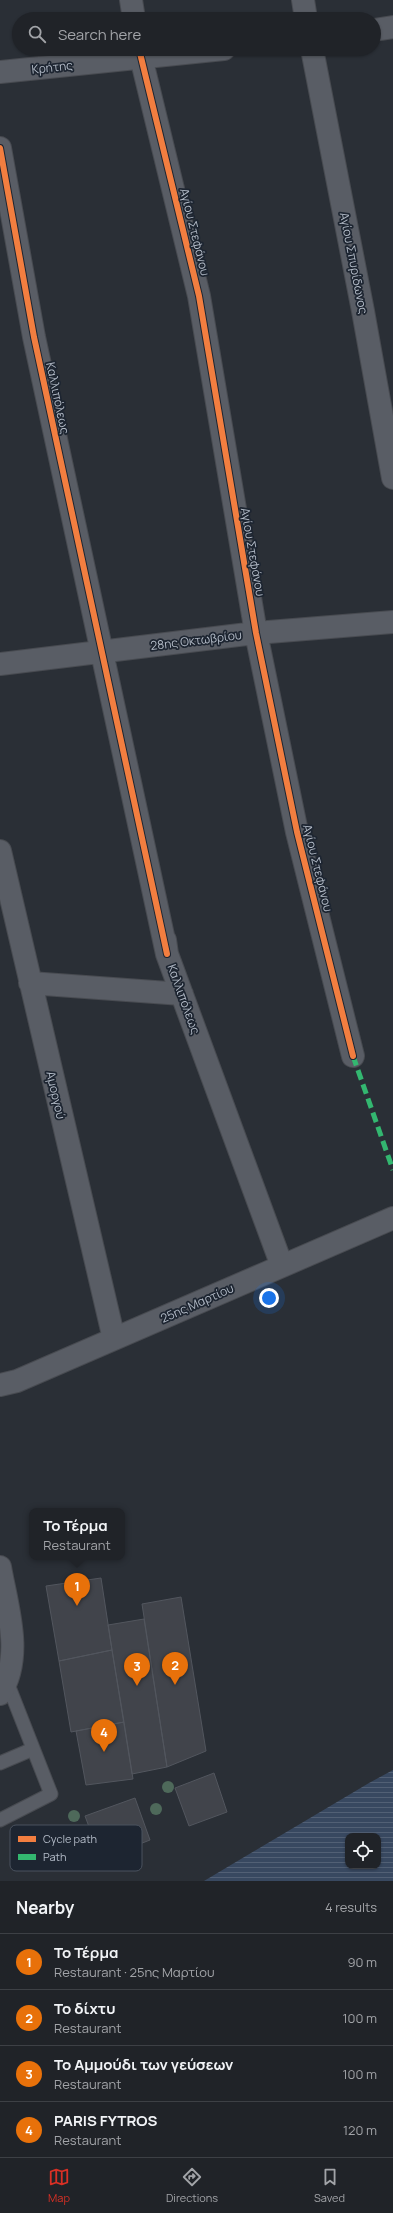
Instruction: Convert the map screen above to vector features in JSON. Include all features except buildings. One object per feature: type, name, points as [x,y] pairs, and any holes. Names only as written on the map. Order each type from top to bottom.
[{"type":"street","points":[[131,0],[133,12]]},
{"type":"street","points":[[303,0],[305,12]]},
{"type":"street","points":[[381,29],[393,27]]},
{"type":"street","name":"Κρήτης","points":[[0,72],[124,56]]},
{"type":"street","name":"Αγίου Στεφάνου","points":[[140,56],[199,296],[256,633],[297,832],[353,1056]]},
{"type":"street","name":"Αγίου Σπυρίδωνος","points":[[313,56],[363,311],[393,478]]},
{"type":"street","name":"Καλλιπόλεως","points":[[0,148],[34,338],[105,651],[168,954],[282,1266]]},
{"type":"street","name":"28ης Οκτωβρίου","points":[[0,664],[256,633],[393,622]]},
{"type":"street","name":"Αμοργού","points":[[0,851],[114,1339]]},
{"type":"street","points":[[30,983],[182,994]]},
{"type":"street","name":"25ης Μαρτίου","points":[[0,1385],[17,1381],[393,1218]]},
{"type":"street","points":[[0,1567],[12,1633],[12,1660],[4,1688]]},
{"type":"lane","points":[[0,1820],[51,1794],[33,1749],[4,1688]]},
{"type":"lane","points":[[0,1763],[33,1749]]},
{"type":"water","points":[[393,1770],[393,1881],[204,1881],[369,1783]]},
{"type":"marked path","points":[[353,1056],[393,1170]]},
{"type":"cycle path","points":[[141,56],[199,296],[256,633],[297,832],[353,1056]]},
{"type":"cycle path","points":[[0,148],[34,337],[167,954]]},
{"type":"place","name":"Το Τέρμα","points":[[77,1606]]},
{"type":"place","name":"Το δίχτυ","points":[[175,1685]]},
{"type":"place","name":"Το Αμμούδι των γεύσεων","points":[[137,1686]]},
{"type":"place","name":"PARIS FYTROS","points":[[104,1752]]}]
